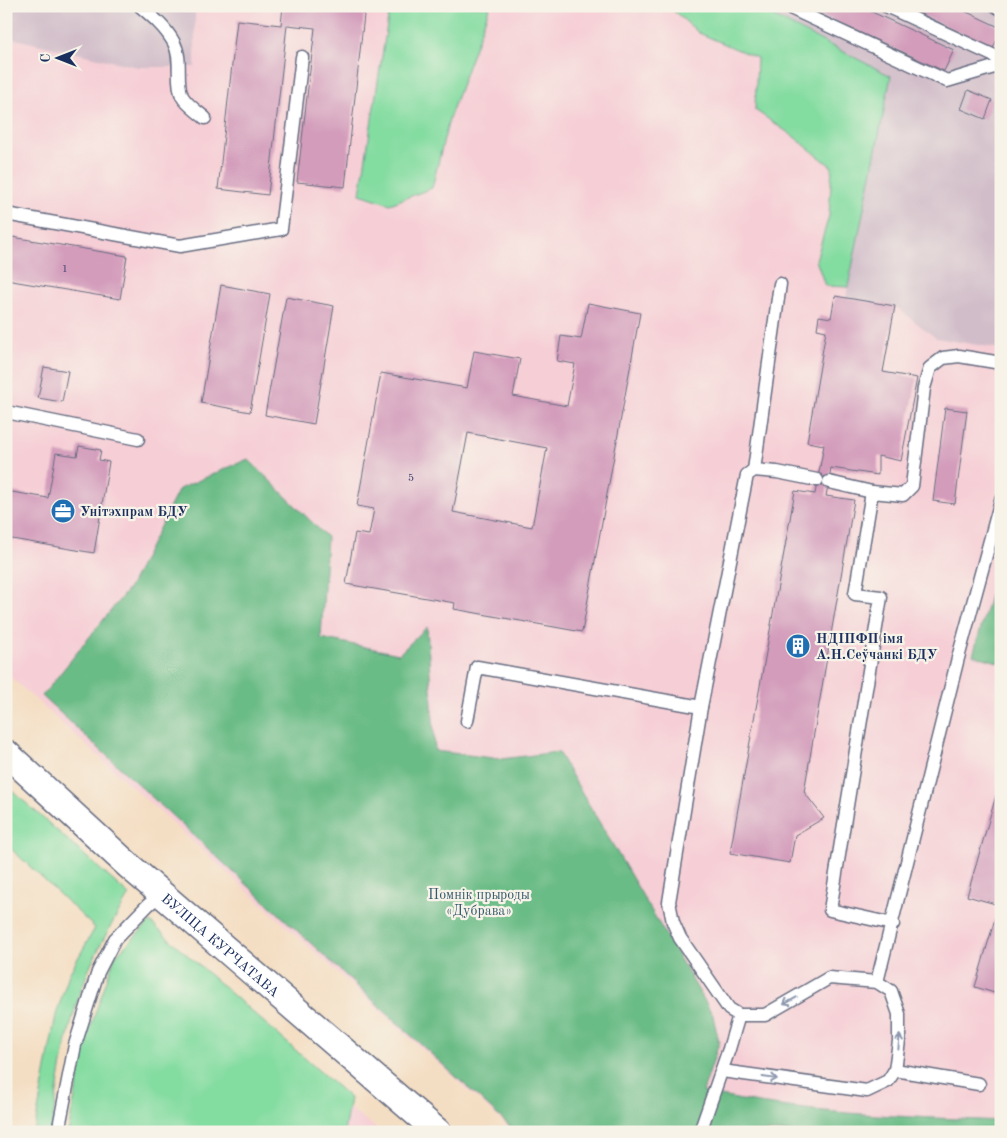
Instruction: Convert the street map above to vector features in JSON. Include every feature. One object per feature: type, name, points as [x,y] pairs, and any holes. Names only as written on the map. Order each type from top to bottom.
[{"type":"street","name":"ВУЛІЦА КУРЧАТАВА","points":[[6,753],[161,894],[438,1132]]},
{"type":"lane","points":[[140,6],[161,25],[175,44],[180,67],[179,78],[183,97],[205,118]]},
{"type":"lane","points":[[786,6],[947,81],[1001,64]]},
{"type":"lane","points":[[886,6],[1001,59]]},
{"type":"lane","points":[[996,6],[1001,9]]},
{"type":"lane","points":[[6,214],[180,246],[281,229],[302,57]]},
{"type":"lane","points":[[754,470],[780,284]]},
{"type":"lane","points":[[722,1071],[867,1091],[888,1081],[895,1070],[900,1041],[900,1014],[890,991],[878,982],[829,978],[765,1015],[739,1015],[729,1009],[680,938],[673,922],[669,902],[701,707],[747,475],[754,470],[777,472],[872,492],[903,494],[912,486],[924,388],[930,368],[943,358],[960,356],[1001,363]]},
{"type":"lane","points":[[6,412],[138,439]]},
{"type":"lane","points":[[872,492],[855,594],[881,598],[830,910],[893,924]]},
{"type":"lane","points":[[878,982],[958,658],[1001,500]]},
{"type":"lane","points":[[467,720],[477,667],[701,707]]},
{"type":"lane","points":[[58,1132],[75,1045],[98,972],[115,939],[161,894]]},
{"type":"lane","points":[[700,1132],[722,1071],[739,1015]]},
{"type":"lane","points":[[895,1070],[978,1084]]},
{"type":"shaded area","points":[[6,6],[747,6],[1001,98],[1001,558],[973,654],[1001,663],[1001,1121],[870,1116],[723,1132],[514,1132],[6,673]]},
{"type":"shaded area","points":[[6,6],[195,6],[195,67],[138,67],[6,37]]},
{"type":"shaded area","points":[[753,6],[1001,6],[1001,349],[936,338],[895,306],[846,297],[890,77]]},
{"type":"shaded area","points":[[335,1097],[381,1132],[329,1132]]},
{"type":"green space","points":[[390,6],[490,6],[449,119],[432,188],[390,204],[360,194]]},
{"type":"green space","points":[[668,6],[753,6],[891,76],[848,287],[825,286],[816,260],[829,216],[832,167],[793,136],[755,110],[757,58],[699,33]]},
{"type":"green space","name":"Помнік прыроды «Дубрава»","points":[[248,459],[327,537],[321,638],[399,654],[427,627],[435,751],[501,759],[558,752],[713,1015],[719,1043],[703,1092],[777,1106],[814,1110],[889,1116],[1001,1121],[1001,1132],[516,1132],[42,696],[129,588],[179,489]]},
{"type":"green space","points":[[1001,558],[1001,663],[973,655]]},
{"type":"green space","points":[[6,785],[129,895],[97,952],[74,1011],[57,1091],[51,1132],[34,1132],[56,1015],[69,974],[95,928],[6,844]]},
{"type":"green space","points":[[150,922],[350,1098],[344,1132],[68,1132],[86,1040],[115,956]]},
{"type":"building","points":[[283,6],[365,6],[345,187],[297,182],[315,28],[287,25],[268,195],[218,189],[237,20],[281,25]]},
{"type":"building","points":[[802,6],[859,6],[954,50],[944,71]]},
{"type":"building","points":[[904,6],[954,6],[1001,28],[1001,32],[993,48]]},
{"type":"building","points":[[968,90],[992,100],[985,119],[961,109]]},
{"type":"building","points":[[6,236],[127,256],[120,299],[6,280]]},
{"type":"building","points":[[221,285],[270,294],[250,412],[201,403]]},
{"type":"building","name":"НДІПФП імя А.Н.Сеўчанкі БДУ","points":[[835,296],[895,306],[883,372],[917,378],[901,461],[878,456],[878,475],[831,468],[826,496],[854,500],[804,792],[824,818],[795,835],[790,863],[730,853],[795,491],[815,494],[824,445],[807,442],[826,331],[817,329],[819,316],[831,318]]},
{"type":"building","points":[[286,297],[334,306],[314,424],[265,415]]},
{"type":"building","points":[[588,303],[640,313],[582,632],[454,609],[455,603],[346,584],[355,533],[369,535],[374,509],[357,506],[381,373],[467,388],[474,351],[520,359],[513,396],[567,406],[575,364],[557,361],[561,336],[581,339]],"holes":[[[468,433],[547,448],[532,527],[453,512]]]},
{"type":"building","points":[[44,367],[68,371],[62,402],[38,398]]},
{"type":"building","points":[[945,408],[967,411],[955,504],[933,501]]},
{"type":"building","points":[[79,446],[101,450],[99,460],[109,462],[94,553],[6,538],[6,491],[48,498],[56,453],[77,456]]},
{"type":"building","points":[[1000,782],[1001,995],[975,987],[999,905],[967,896]]},
{"type":"place","name":"Унітэхпрам БДУ","points":[[63,511]]},
{"type":"place","name":"НДІПФП імя А.Н.Сеўчанкі БДУ","points":[[798,646]]}]
